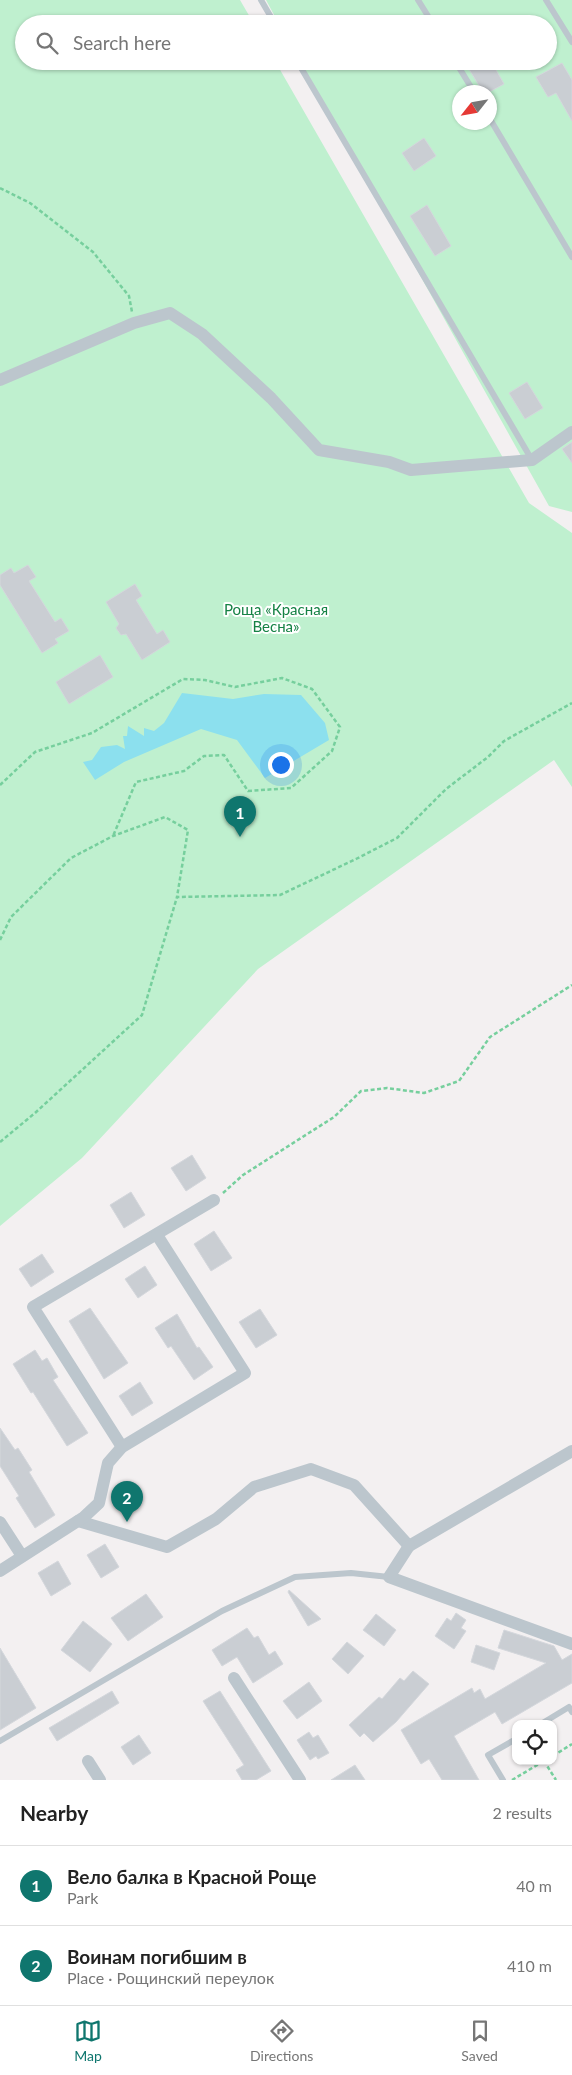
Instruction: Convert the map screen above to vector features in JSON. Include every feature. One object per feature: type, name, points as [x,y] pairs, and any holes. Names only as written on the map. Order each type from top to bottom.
[{"type":"street","points":[[0,380],[134,323],[170,312],[202,334],[271,398],[320,450],[389,462],[411,470],[532,460],[572,432]]},
{"type":"street","points":[[122,1447],[33,1307],[214,1200]]},
{"type":"street","points":[[0,1571],[78,1521],[99,1503],[108,1463],[122,1447],[245,1374],[157,1235]]},
{"type":"street","points":[[572,1451],[409,1546],[389,1577],[572,1644]]},
{"type":"street","points":[[78,1521],[167,1547],[216,1519],[254,1487],[311,1470],[354,1485],[409,1546]]},
{"type":"street","points":[[0,1522],[22,1556]]},
{"type":"street","points":[[234,1678],[300,1780]]},
{"type":"street","points":[[88,1761],[100,1780]]},
{"type":"lane","points":[[260,0],[269,15]]},
{"type":"lane","points":[[418,0],[427,15]]},
{"type":"lane","points":[[546,0],[555,15]]},
{"type":"lane","points":[[557,18],[572,42]]},
{"type":"lane","points":[[302,70],[532,460]]},
{"type":"lane","points":[[461,70],[470,85]]},
{"type":"lane","points":[[497,130],[572,257]]},
{"type":"lane","points":[[0,1742],[222,1611],[295,1577],[351,1573],[389,1577]]},
{"type":"lane","points":[[548,1720],[569,1707],[572,1712]]},
{"type":"lane","points":[[503,1780],[488,1755],[512,1741]]},
{"type":"path","points":[[0,188],[30,203],[94,252],[129,296],[134,323]]},
{"type":"path","points":[[0,785],[35,752],[92,733],[183,679],[205,680],[235,687],[282,678],[312,689],[340,727],[332,751],[291,788],[248,790],[224,755],[204,756],[184,772],[136,782],[114,836]]},
{"type":"path","points":[[177,897],[280,895],[356,860],[397,838],[446,789],[488,757],[504,740],[572,703]]},
{"type":"path","points":[[0,940],[11,917],[71,858],[114,836],[165,817],[188,830],[177,897],[142,1015],[35,1114],[0,1142]]},
{"type":"path","points":[[214,1200],[243,1175],[334,1117],[361,1092],[387,1088],[424,1092],[459,1081],[490,1037],[572,985]]},
{"type":"path","points":[[557,1753],[572,1744]]},
{"type":"path","points":[[512,1780],[537,1765]]},
{"type":"path","points":[[547,1765],[556,1780]]},
{"type":"green space","name":"Роща «Красная Весна»","points":[[0,0],[240,0],[249,15],[15,15],[15,70],[280,70],[529,503],[572,533],[572,787],[554,760],[258,969],[82,1158],[0,1226]]},
{"type":"green space","points":[[266,0],[572,0],[572,512],[549,506],[305,70],[557,70],[557,15],[274,15]]},
{"type":"water","points":[[182,693],[233,699],[264,694],[301,695],[325,723],[329,740],[265,778],[237,740],[201,729],[124,762],[95,780],[83,762],[92,760],[101,747],[117,745],[125,749],[123,736],[127,736],[128,726],[144,736],[144,728],[154,731],[164,723]]},
{"type":"building","points":[[562,63],[572,80],[572,121],[556,93],[548,97],[536,77],[549,70],[557,70],[557,66]]},
{"type":"building","points":[[470,70],[496,70],[504,84],[497,88],[497,85],[479,85]]},
{"type":"building","points":[[424,138],[436,156],[414,171],[402,153]]},
{"type":"building","points":[[427,205],[451,246],[435,256],[410,216]]},
{"type":"building","points":[[527,382],[543,408],[525,419],[509,393]]},
{"type":"building","points":[[572,442],[572,463],[562,449]]},
{"type":"building","points":[[28,565],[36,577],[29,581],[55,622],[61,618],[69,631],[55,639],[58,643],[42,653],[0,585],[0,575],[11,568],[14,573]]},
{"type":"building","points":[[135,584],[142,596],[136,600],[157,634],[163,630],[170,642],[142,660],[126,634],[121,635],[116,628],[119,624],[106,602]]},
{"type":"building","points":[[100,655],[113,677],[69,704],[56,682]]},
{"type":"building","points":[[192,1155],[206,1178],[186,1191],[171,1168]]},
{"type":"building","points":[[131,1192],[145,1215],[124,1228],[110,1205]]},
{"type":"building","points":[[214,1231],[232,1258],[211,1271],[194,1244]]},
{"type":"building","points":[[42,1254],[54,1272],[31,1287],[19,1269]]},
{"type":"building","points":[[145,1266],[157,1285],[138,1298],[125,1279]]},
{"type":"building","points":[[90,1308],[128,1363],[104,1379],[69,1321]]},
{"type":"building","points":[[260,1309],[277,1335],[256,1348],[239,1322]]},
{"type":"building","points":[[177,1314],[197,1348],[199,1347],[213,1367],[194,1380],[171,1346],[168,1348],[155,1328]]},
{"type":"building","points":[[35,1350],[42,1361],[47,1358],[58,1377],[53,1380],[88,1433],[67,1446],[13,1364]]},
{"type":"building","points":[[140,1382],[153,1403],[132,1416],[119,1396]]},
{"type":"building","points":[[0,1428],[15,1450],[18,1448],[32,1470],[29,1472],[55,1515],[35,1528],[16,1498],[19,1496],[0,1466]]},
{"type":"building","points":[[105,1544],[119,1567],[101,1578],[87,1555]]},
{"type":"building","points":[[58,1561],[71,1584],[51,1596],[38,1573]]},
{"type":"building","points":[[289,1590],[321,1619],[308,1626],[288,1592]]},
{"type":"building","points":[[146,1594],[163,1617],[128,1641],[111,1618]]},
{"type":"building","points":[[456,1613],[466,1620],[461,1628],[466,1631],[454,1649],[435,1636],[447,1618],[451,1621]]},
{"type":"building","points":[[376,1614],[396,1630],[384,1646],[363,1630]]},
{"type":"building","points":[[83,1621],[112,1644],[90,1672],[61,1650]]},
{"type":"building","points":[[247,1628],[254,1638],[258,1636],[269,1655],[275,1651],[283,1664],[253,1683],[237,1657],[222,1666],[212,1650]]},
{"type":"building","points":[[504,1630],[554,1646],[562,1660],[572,1654],[572,1683],[502,1724],[495,1712],[454,1736],[479,1780],[442,1780],[429,1759],[421,1764],[401,1730],[472,1688],[474,1693],[480,1689],[485,1699],[546,1663],[498,1648]]},
{"type":"building","points":[[347,1642],[364,1656],[348,1674],[332,1659]]},
{"type":"building","points":[[476,1645],[500,1653],[494,1670],[471,1662]]},
{"type":"building","points":[[0,1648],[36,1708],[0,1730]]},
{"type":"building","points":[[413,1671],[429,1684],[396,1722],[373,1742],[364,1733],[360,1737],[349,1725],[379,1697],[382,1699],[400,1678],[404,1681]]},
{"type":"building","points":[[309,1682],[322,1701],[297,1719],[283,1701]]},
{"type":"building","points":[[112,1691],[119,1703],[57,1741],[49,1728]]},
{"type":"building","points":[[220,1691],[271,1771],[256,1780],[242,1780],[236,1770],[244,1765],[203,1701]]},
{"type":"building","points":[[309,1732],[313,1738],[318,1735],[329,1753],[318,1759],[316,1756],[310,1760],[297,1740]]},
{"type":"building","points":[[139,1735],[151,1753],[133,1765],[121,1747]]},
{"type":"building","points":[[355,1765],[365,1780],[331,1780]]},
{"type":"place","name":"Вело балка в Красной Роще","points":[[240,837]]},
{"type":"place","name":"Воинам погибшим в","points":[[127,1522]]}]
